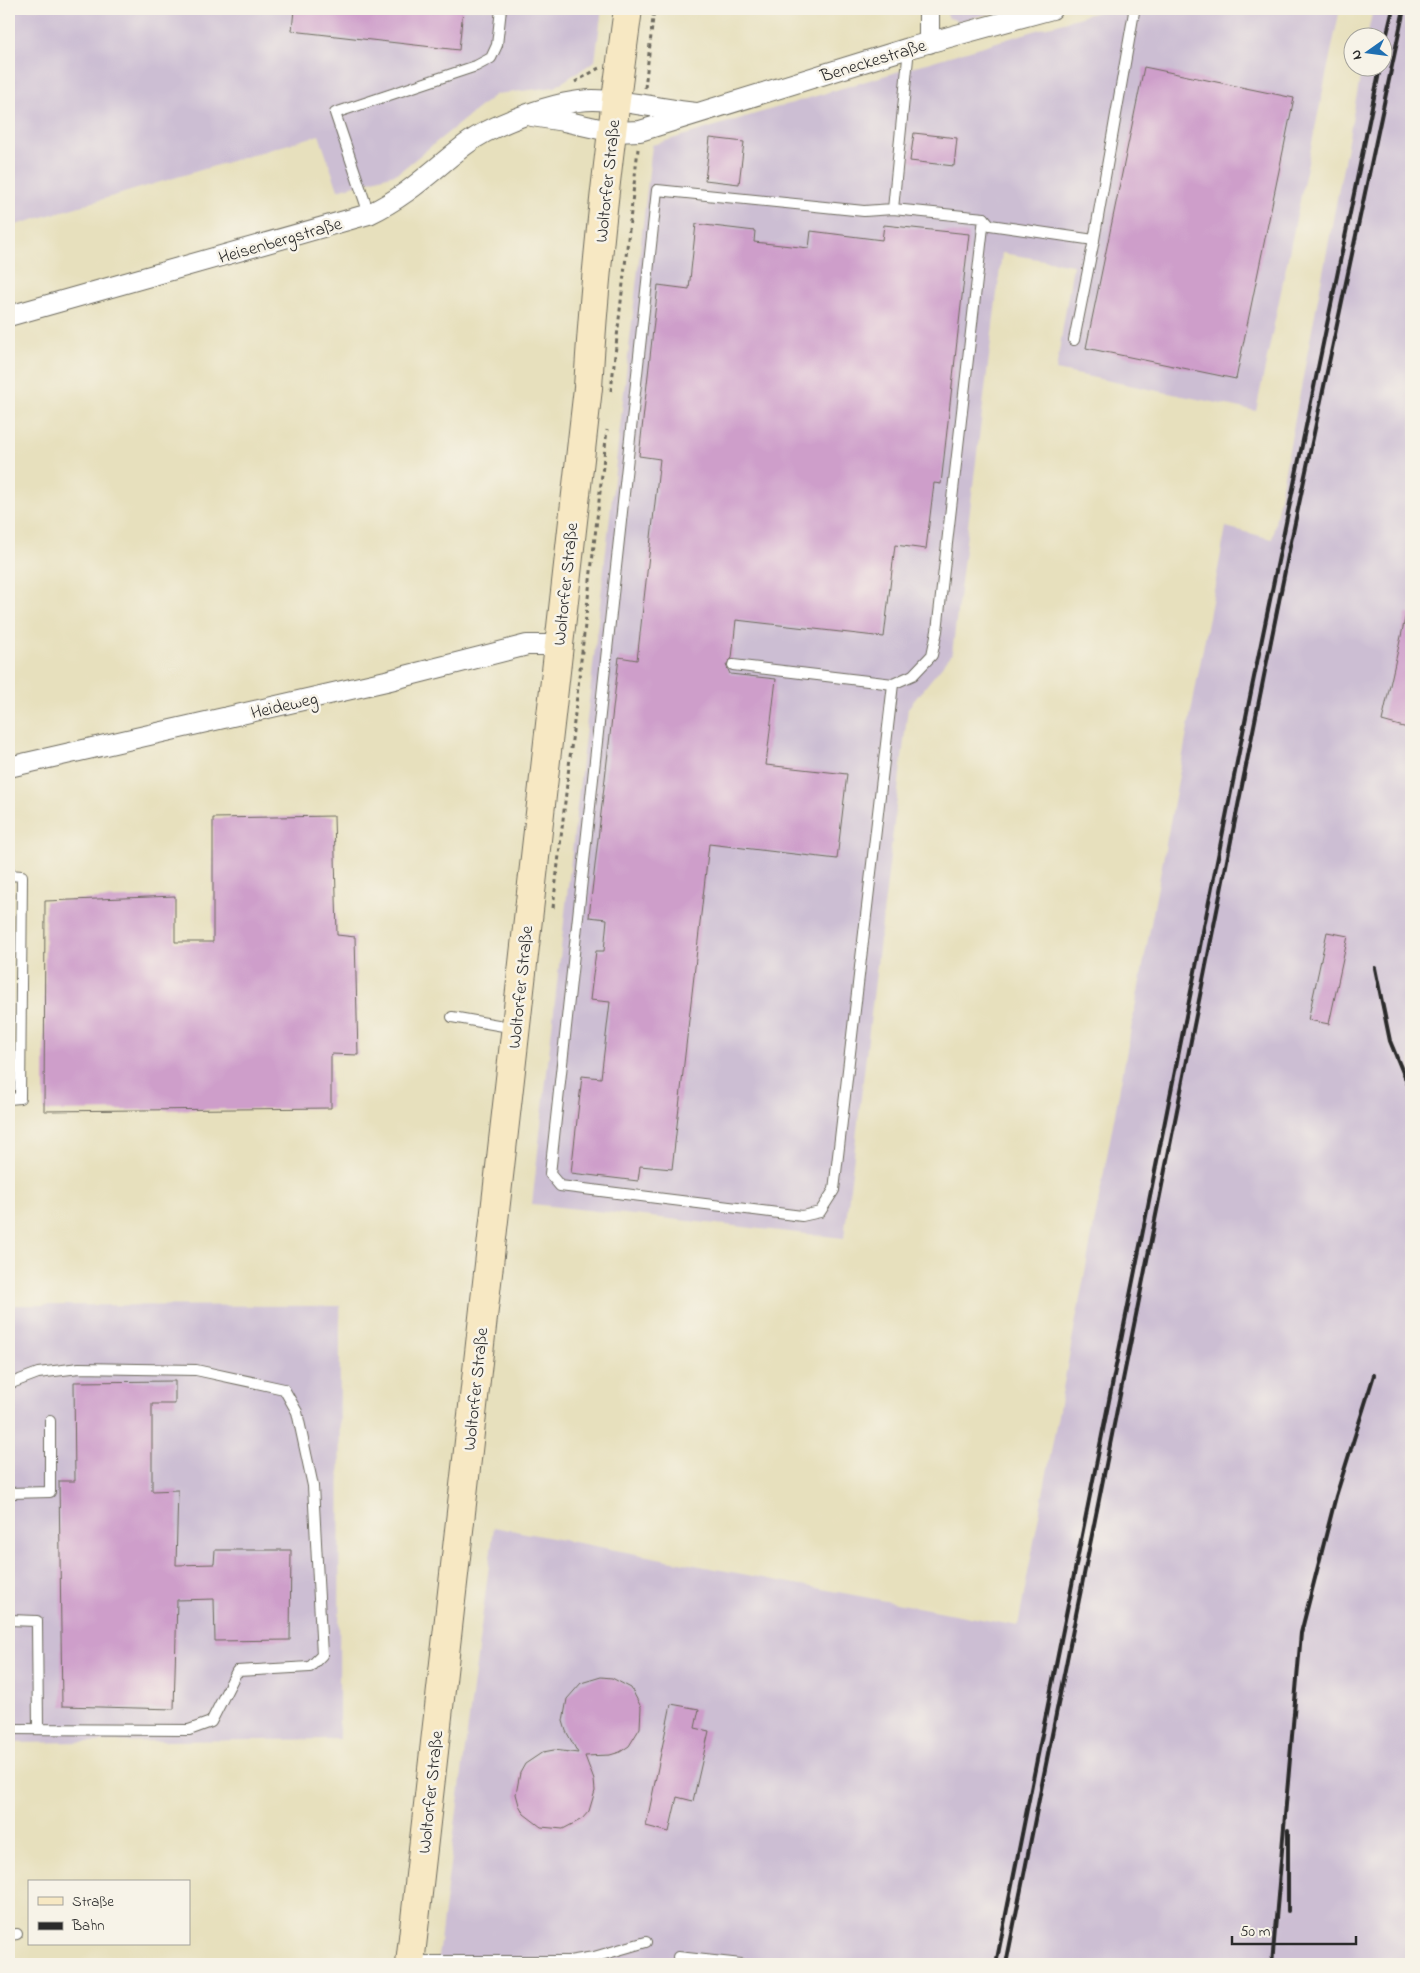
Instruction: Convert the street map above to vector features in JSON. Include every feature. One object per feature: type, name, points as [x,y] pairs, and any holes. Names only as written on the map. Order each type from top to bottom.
[{"type":"main road","name":"Woltorfer Straße","points":[[411,1962],[588,388],[591,322],[615,101],[628,9]]},
{"type":"street","points":[[929,9],[929,43]]},
{"type":"street","name":"Beneckestraße","points":[[612,132],[640,131],[909,48],[1052,9]]},
{"type":"street","name":"Heisenbergstraße","points":[[9,316],[369,214],[394,202],[433,174],[466,144],[495,127],[551,107],[591,100],[615,101]]},
{"type":"street","name":"Beneckestraße","points":[[615,101],[696,114]]},
{"type":"street","name":"Heisenbergstraße","points":[[528,115],[612,132]]},
{"type":"street","name":"Heideweg","points":[[9,767],[386,681],[527,645],[558,645]]},
{"type":"lane","points":[[369,214],[335,113],[476,66],[491,58],[497,45],[501,9]]},
{"type":"lane","points":[[1074,340],[1094,240],[1134,12],[1132,9]]},
{"type":"lane","points":[[893,209],[909,48]]},
{"type":"lane","points":[[893,684],[834,1190],[820,1212],[802,1216],[560,1186],[550,1174],[658,190],[864,211],[893,209],[984,218],[990,225],[1094,240]]},
{"type":"lane","points":[[733,665],[893,684],[913,675],[932,655],[937,630],[984,218]]},
{"type":"lane","points":[[9,875],[22,876],[20,1098],[9,1099]]},
{"type":"lane","points":[[452,1017],[516,1028]]},
{"type":"lane","points":[[9,1384],[38,1373],[79,1368],[98,1368],[196,1370],[284,1389],[297,1412],[313,1486],[322,1655],[310,1667],[237,1672],[211,1722],[189,1730],[9,1729]]},
{"type":"lane","points":[[9,1493],[50,1492],[50,1420]]},
{"type":"lane","points":[[9,1620],[37,1621],[38,1729]]},
{"type":"lane","points":[[411,1962],[569,1961],[594,1957],[646,1942]]},
{"type":"lane","points":[[678,1957],[741,1964]]},
{"type":"path","points":[[573,84],[596,67],[646,73]]},
{"type":"shaded area","points":[[9,9],[602,9],[595,61],[555,87],[496,94],[398,173],[338,190],[319,135],[9,227]]},
{"type":"shaded area","points":[[944,9],[1009,9],[959,21],[949,18]]},
{"type":"shaded area","points":[[1107,9],[1340,9],[1256,411],[1056,370],[1073,265],[1002,253],[952,654],[908,708],[844,1238],[532,1204],[652,145]]},
{"type":"shaded area","points":[[1373,9],[1411,9],[1411,1964],[437,1964],[494,1527],[1018,1626],[1226,527],[1272,539],[1360,78],[1392,78],[1392,28],[1369,28]]},
{"type":"shaded area","points":[[9,1305],[340,1306],[339,1739],[9,1743]]},
{"type":"building","points":[[294,9],[463,9],[459,50],[292,31]]},
{"type":"building","points":[[1144,67],[1294,98],[1236,379],[1086,348]]},
{"type":"building","points":[[914,133],[957,138],[954,166],[910,161]]},
{"type":"building","points":[[710,138],[744,142],[739,184],[705,180]]},
{"type":"building","points":[[696,224],[755,231],[754,242],[809,248],[811,231],[882,240],[884,225],[969,234],[941,484],[934,483],[926,549],[895,545],[884,637],[736,620],[732,658],[726,665],[730,674],[776,679],[766,765],[847,774],[837,859],[709,844],[672,1169],[640,1166],[638,1181],[571,1173],[582,1076],[601,1078],[610,1002],[590,1000],[596,951],[604,951],[607,919],[589,917],[619,657],[637,660],[660,459],[639,456],[658,285],[689,289]]},
{"type":"building","points":[[1406,614],[1411,614],[1411,729],[1382,721]]},
{"type":"building","points":[[334,816],[337,935],[355,937],[358,1055],[331,1054],[331,1108],[44,1111],[45,901],[175,896],[175,942],[213,942],[213,818]]},
{"type":"building","points":[[1327,932],[1348,936],[1329,1024],[1308,1020]]},
{"type":"building","points":[[175,1381],[175,1404],[152,1404],[152,1491],[178,1490],[176,1565],[214,1564],[215,1550],[291,1550],[290,1640],[215,1641],[214,1599],[177,1600],[174,1709],[62,1706],[59,1481],[75,1481],[74,1382]]},
{"type":"building","points":[[601,1677],[612,1678],[631,1688],[641,1707],[640,1728],[629,1746],[620,1752],[610,1755],[585,1756],[594,1780],[595,1791],[589,1811],[582,1819],[563,1829],[541,1827],[524,1814],[519,1805],[516,1794],[520,1773],[525,1764],[543,1752],[554,1750],[578,1753],[566,1731],[563,1721],[567,1699],[581,1683]]},
{"type":"building","points":[[671,1704],[699,1709],[695,1728],[709,1731],[693,1801],[677,1797],[669,1832],[646,1826]]},
{"type":"railway","points":[[1388,28],[1393,9]]},
{"type":"railway","points":[[1006,1964],[1289,551],[1404,9]]},
{"type":"railway","points":[[996,1964],[1252,687],[1378,78]]},
{"type":"railway","points":[[1375,968],[1390,1041],[1411,1092]]},
{"type":"railway","points":[[1272,1964],[1301,1633],[1336,1496],[1374,1375]]},
{"type":"railway","points":[[1288,1830],[1288,1911]]}]
